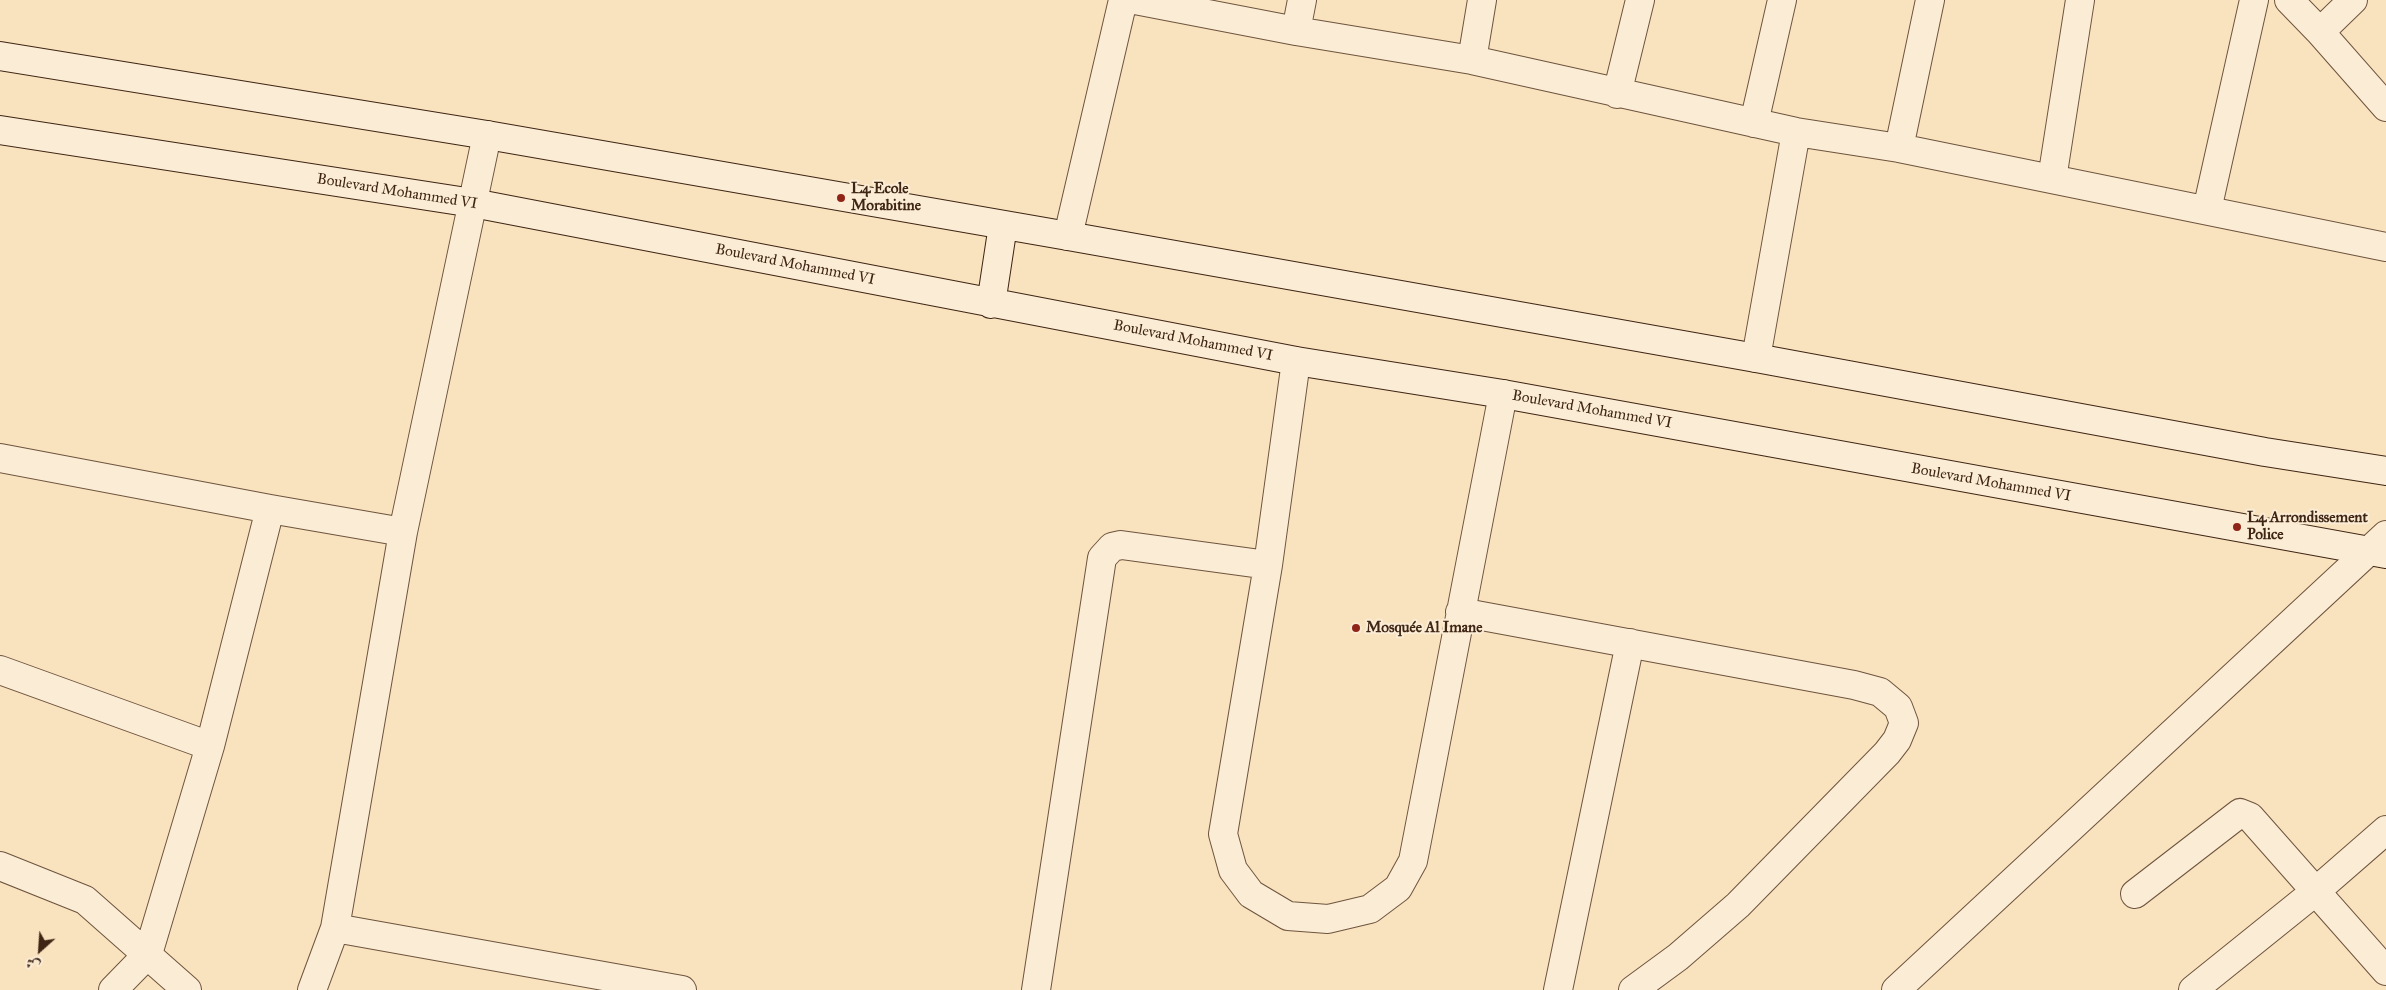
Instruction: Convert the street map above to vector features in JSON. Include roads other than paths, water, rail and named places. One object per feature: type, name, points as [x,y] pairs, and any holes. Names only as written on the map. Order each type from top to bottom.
[{"type":"street","points":[[1068,236],[1123,0]]},
{"type":"street","points":[[1135,0],[1296,31],[1472,60],[1617,94],[1796,132],[1899,148],[2386,247]]},
{"type":"street","points":[[1296,31],[1302,0]]},
{"type":"street","points":[[1472,60],[1482,0]]},
{"type":"street","points":[[1617,94],[1640,0]]},
{"type":"street","points":[[1754,123],[1782,0]]},
{"type":"street","points":[[1899,148],[1930,0]]},
{"type":"street","points":[[2052,179],[2080,0]]},
{"type":"street","points":[[2207,210],[2254,0]]},
{"type":"street","points":[[2289,0],[2386,107]]},
{"type":"street","points":[[2320,32],[2353,0]]},
{"type":"street","points":[[0,56],[487,135],[1068,236],[1756,358],[2255,450],[2386,471]]},
{"type":"street","name":"Boulevard Mohammed VI","points":[[0,130],[473,203],[991,304],[1296,361],[1503,394],[2381,547]]},
{"type":"street","points":[[1756,358],[1796,132]]},
{"type":"street","points":[[312,990],[335,928],[403,532],[487,135]]},
{"type":"street","points":[[991,304],[1003,225]]},
{"type":"street","points":[[1296,361],[1268,565],[1223,834],[1232,870],[1252,894],[1288,916],[1328,919],[1370,909],[1398,888],[1413,861],[1503,394]]},
{"type":"street","points":[[0,458],[403,532]]},
{"type":"street","points":[[113,990],[148,954],[210,746],[270,509]]},
{"type":"street","points":[[1036,990],[1102,558],[1112,547],[1121,545],[1268,565]]},
{"type":"street","points":[[1896,990],[2381,547]]},
{"type":"street","points":[[1460,612],[1880,692],[1898,707],[1904,724],[1898,740],[1887,753],[1738,905],[1678,957],[1633,990]]},
{"type":"street","points":[[1558,990],[1630,643]]},
{"type":"street","points":[[0,670],[210,746]]},
{"type":"street","points":[[2135,894],[2240,813],[2250,817],[2386,971]]},
{"type":"street","points":[[2193,990],[2316,890],[2386,830]]},
{"type":"street","points":[[0,866],[85,900],[188,990]]},
{"type":"street","points":[[335,928],[682,990]]},
{"type":"place","name":"L4 Ecole Morabitine","points":[[841,198]]},
{"type":"place","name":"L4 Arrondissement Police","points":[[2237,527]]},
{"type":"place","name":"Mosquée Al Imane","points":[[1356,628]]}]
